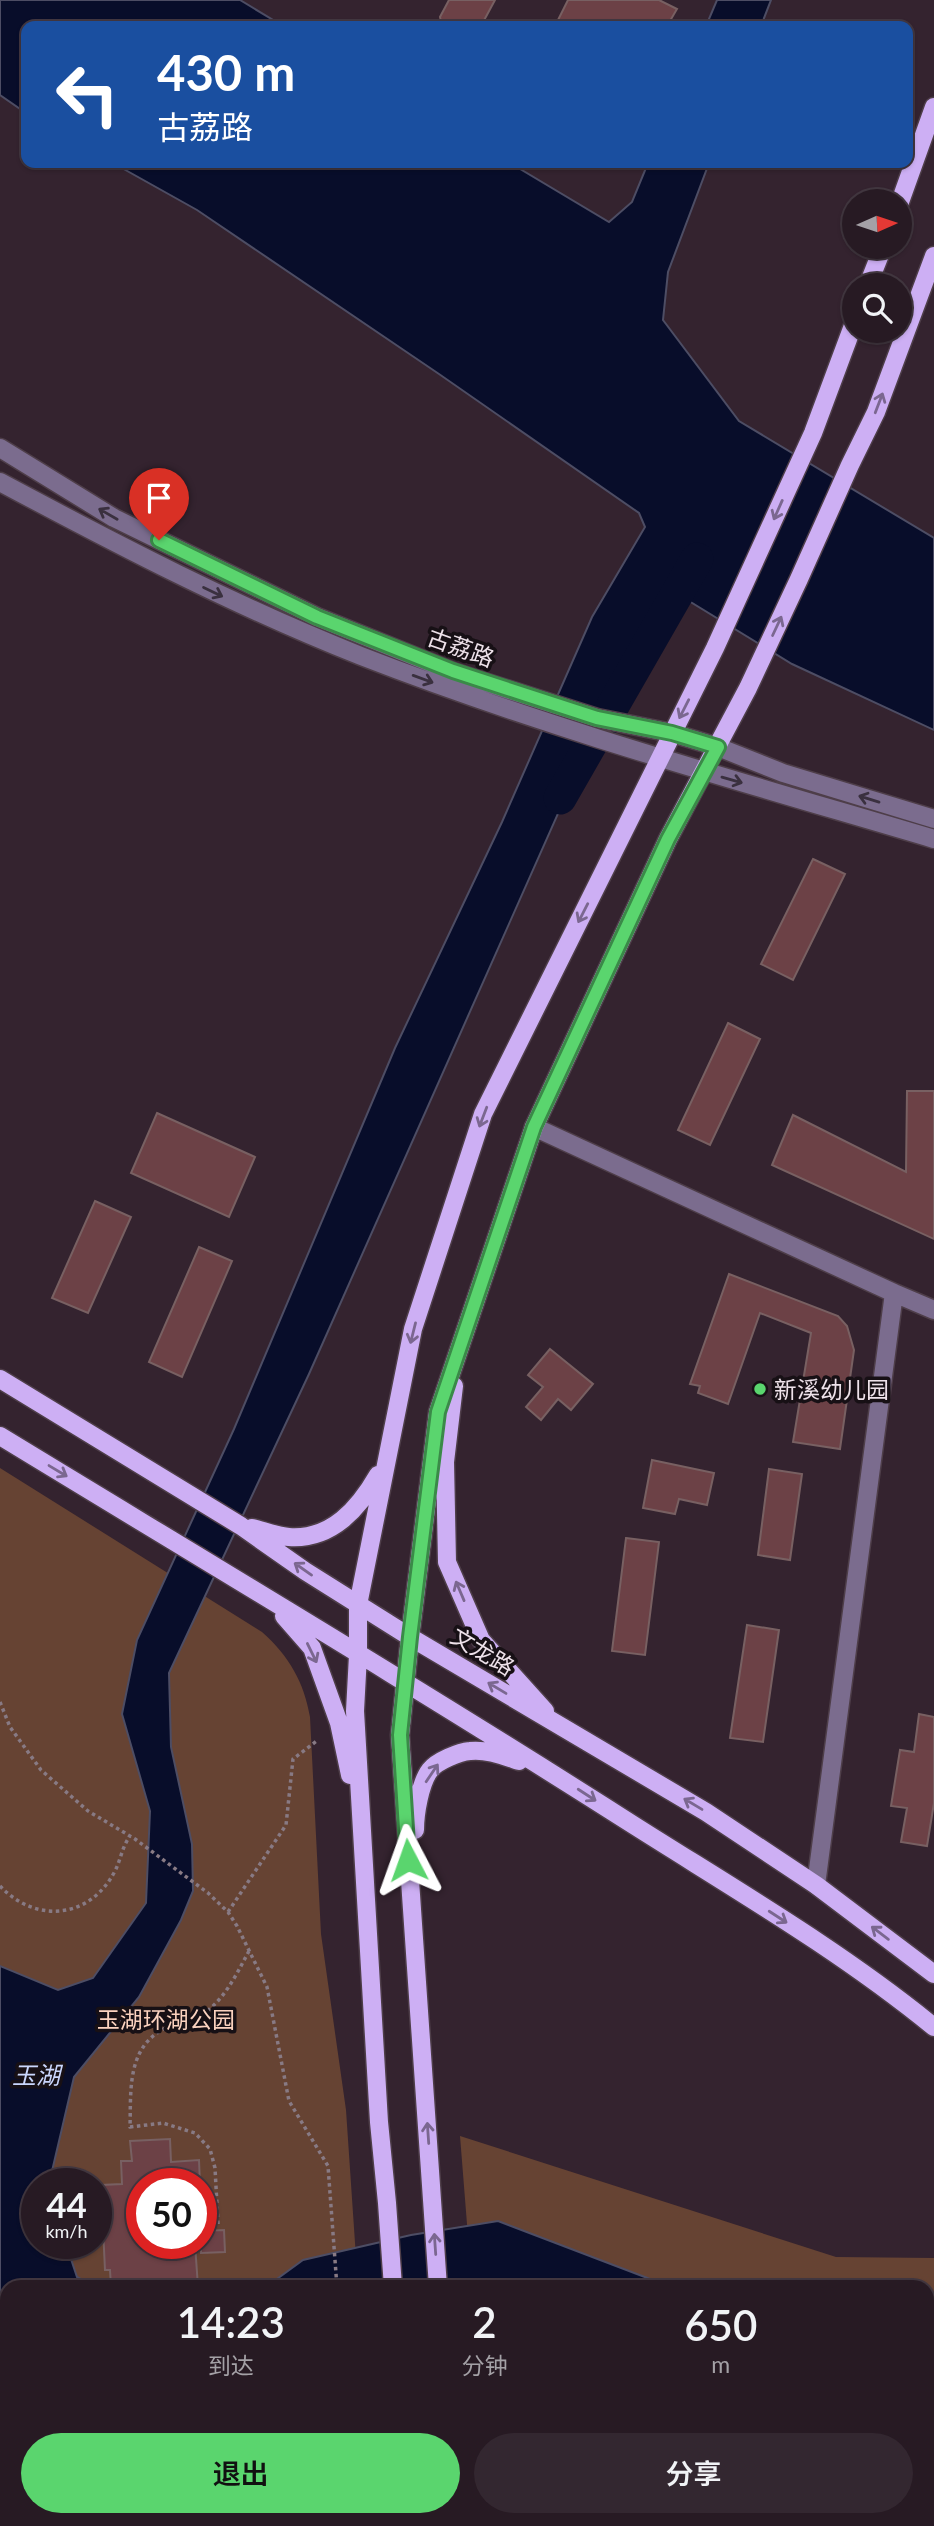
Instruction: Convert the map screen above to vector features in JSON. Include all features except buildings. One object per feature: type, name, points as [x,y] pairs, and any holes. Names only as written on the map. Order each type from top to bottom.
[{"type":"main road","points":[[913,166],[934,107]]},
{"type":"main road","points":[[905,189],[912,168]]},
{"type":"main road","points":[[438,2280],[400,1735],[438,1412],[534,1127],[668,839],[748,688],[876,412],[934,256]]},
{"type":"main road","points":[[392,2280],[379,2122],[355,1711],[358,1605],[413,1329],[483,1114],[715,648],[806,448],[846,343]]},
{"type":"main road","points":[[459,1348],[444,1462],[447,1562],[481,1640],[557,1724]]},
{"type":"main road","name":"文龙路","points":[[0,1379],[241,1526],[410,1637],[706,1812],[816,1885],[934,1974]]},
{"type":"main road","points":[[0,1436],[549,1771],[803,1933],[934,2027]]},
{"type":"main road","points":[[241,1526],[290,1537],[317,1534],[341,1521],[365,1499],[387,1459]]},
{"type":"main road","points":[[270,1601],[312,1648],[339,1723],[363,1849]]},
{"type":"main road","points":[[415,1959],[415,1813],[429,1771],[439,1763],[469,1751],[499,1755],[549,1771]]},
{"type":"street","name":"古荔路","points":[[0,448],[114,518],[317,617],[453,671],[597,718],[672,733],[718,747],[783,773],[934,819]]},
{"type":"street","name":"古荔路","points":[[0,482],[116,544],[230,600],[348,650],[506,709],[660,760],[934,839]]},
{"type":"street","points":[[534,1127],[934,1310]]},
{"type":"street","points":[[816,1885],[894,1293]]},
{"type":"path","points":[[0,1702],[10,1727],[41,1770],[88,1811],[135,1839],[208,1893],[228,1912],[237,1926],[267,1987],[289,2101],[328,2166],[336,2280]]},
{"type":"path","points":[[228,1912],[286,1825],[293,1759],[318,1740]]},
{"type":"path","points":[[0,1886],[13,1900],[30,1907],[47,1912],[67,1911],[85,1904],[100,1891],[115,1870],[122,1847],[130,1836]]},
{"type":"path","points":[[218,2224],[215,2168],[210,2149],[195,2133],[163,2123],[130,2127],[131,2075],[140,2052],[157,2032],[200,2017],[225,1994],[250,1951]]},
{"type":"green space","name":"玉湖环湖公园","points":[[0,1468],[262,1632],[280,1650],[294,1670],[304,1692],[310,1717],[321,1934],[346,2110],[358,2280],[0,2280]]},
{"type":"green space","points":[[460,2136],[836,2257],[934,2258],[934,2280],[471,2280]]},
{"type":"water","points":[[0,0],[240,0],[275,21],[21,21],[21,110],[0,95]]},
{"type":"water","points":[[717,0],[771,0],[763,21],[708,21]]},
{"type":"water","name":"玉湖","points":[[122,168],[518,168],[609,222],[632,202],[646,168],[707,168],[668,272],[663,320],[739,421],[934,538],[934,730],[792,664],[679,595],[640,629],[309,1374],[169,1673],[171,1747],[192,1844],[193,1891],[181,1920],[139,1997],[74,2077],[53,2168],[21,2168],[21,2259],[71,2259],[77,2277],[83,2280],[0,2280],[0,1966],[58,1990],[93,1978],[146,1903],[150,1811],[122,1714],[137,1640],[234,1429],[395,1048],[502,822],[592,617],[645,527],[639,513],[197,210]]},
{"type":"water","points":[[498,2221],[653,2280],[276,2280],[303,2260],[411,2235]]},
{"type":"waterway","points":[[560,798],[697,559]]},
{"type":"place","name":"新溪幼儿园","points":[[760,1389]]},
{"type":"route","points":[[159,540],[317,617],[453,671],[597,718],[672,733],[718,747],[668,839],[534,1127],[438,1412],[400,1735],[408,1860]]}]
